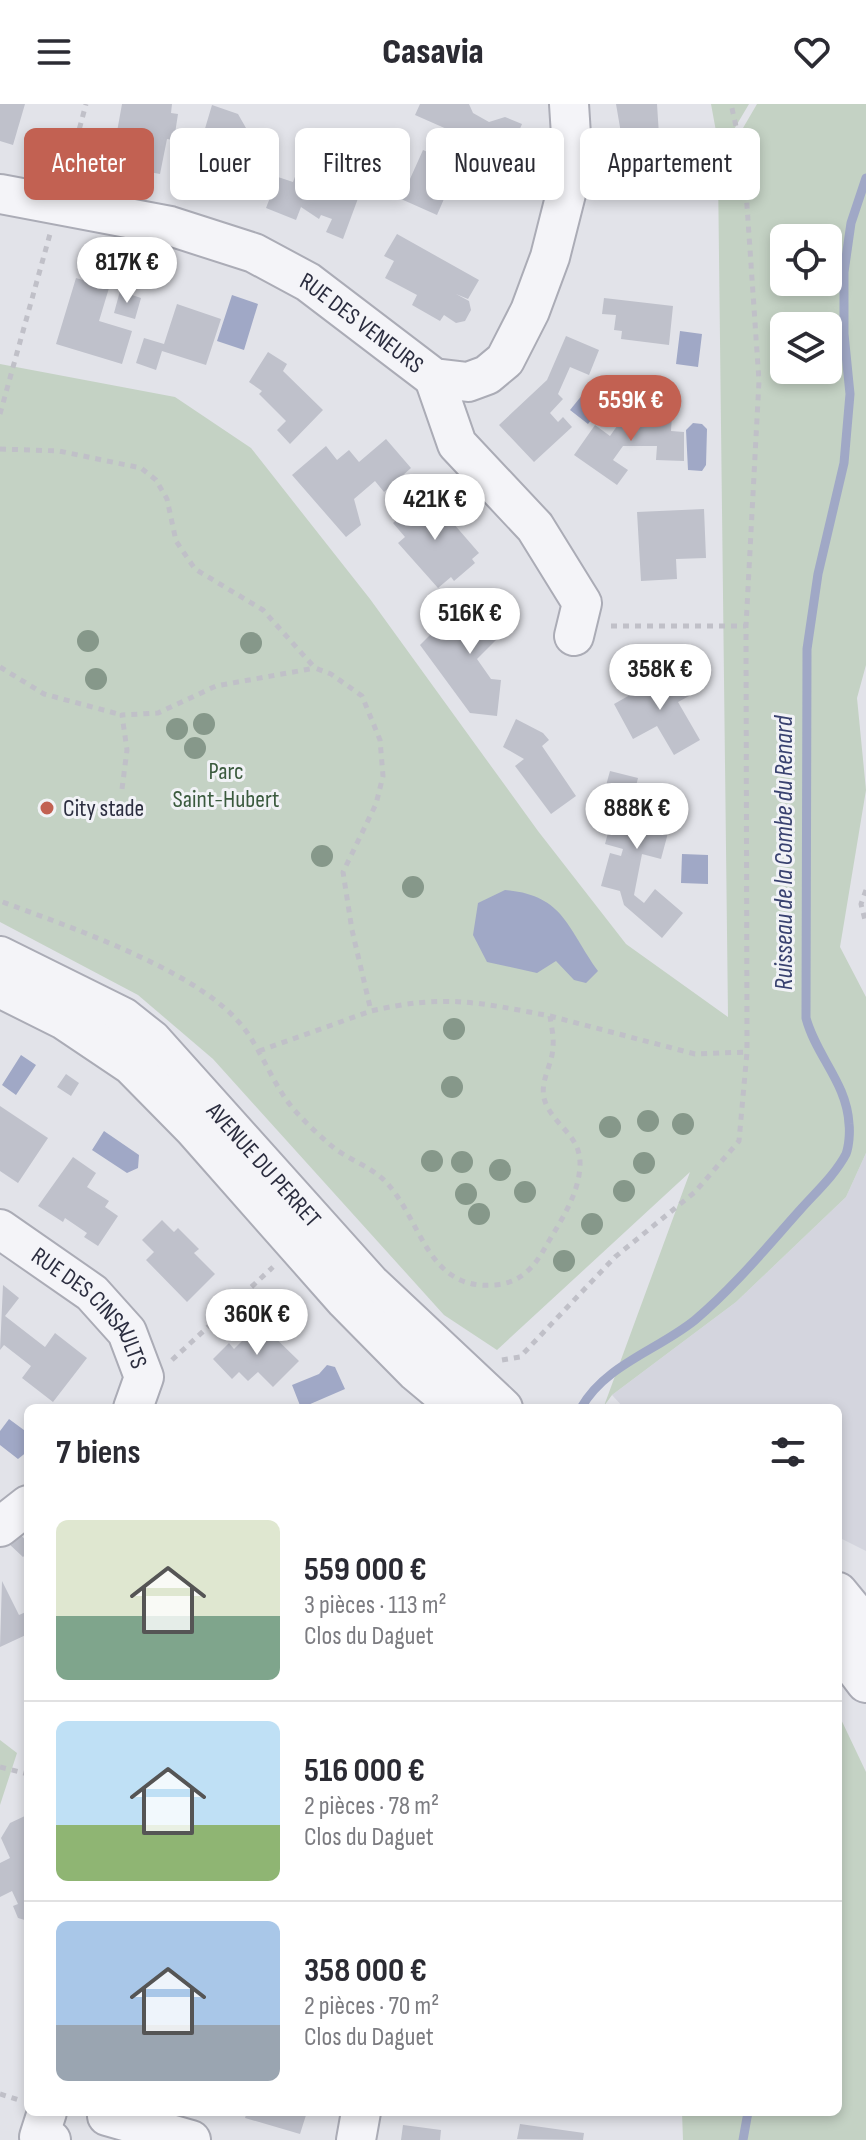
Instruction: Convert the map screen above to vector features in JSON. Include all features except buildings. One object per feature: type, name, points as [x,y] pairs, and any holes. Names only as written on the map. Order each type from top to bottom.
[{"type":"street","name":"RUE DES VENEURS","points":[[0,194],[170,226],[254,253],[308,282],[434,378],[468,382],[487,375],[505,360],[530,311],[550,257],[573,166],[569,104]]},
{"type":"street","points":[[434,378],[457,444],[535,527],[582,603],[574,636]]},
{"type":"street","name":"AVENUE DU PERRET","points":[[0,956],[123,1017],[152,1040],[370,1283],[499,1404]]},
{"type":"street","name":"AVENUE DU PERRET","points":[[0,988],[64,1020],[131,1065],[194,1129],[345,1300],[416,1372],[454,1404]]},
{"type":"street","name":"RUE DES CINSAULTS","points":[[0,1229],[92,1293],[127,1332],[139,1393]]},
{"type":"street","points":[[0,1527],[24,1508]]},
{"type":"street","points":[[853,1621],[866,1683]]},
{"type":"street","points":[[46,2116],[39,2137],[51,2140]]},
{"type":"street","points":[[356,2140],[360,2116]]},
{"type":"street","points":[[104,2123],[191,2140]]},
{"type":"path","points":[[0,414],[86,104]]},
{"type":"path","points":[[505,1362],[520,1357],[615,1257],[695,1192],[739,1141],[747,1052],[746,626],[759,381],[744,162],[731,104]]},
{"type":"path","points":[[0,449],[59,451],[141,468],[156,480],[167,499],[176,541],[195,569],[263,610],[315,668],[331,674],[362,696],[380,740],[383,776],[376,804],[343,872],[352,930],[371,1011]]},
{"type":"path","points":[[574,636],[618,625],[746,626]]},
{"type":"path","points":[[0,667],[44,694],[122,715],[158,713],[216,686],[315,668]]},
{"type":"path","points":[[122,715],[127,750],[122,789]]},
{"type":"path","points":[[866,890],[861,904],[866,924]]},
{"type":"path","points":[[0,901],[109,943],[199,989],[237,1019],[296,1113],[334,1147],[383,1179],[403,1203],[418,1237],[440,1268],[456,1280],[496,1285],[517,1280],[533,1268],[572,1201],[580,1166],[578,1146],[546,1106],[542,1088],[554,1047],[550,1016]]},
{"type":"path","points":[[258,1051],[371,1011],[418,1000],[462,1000],[550,1016],[695,1054],[747,1052]]},
{"type":"path","points":[[139,1393],[280,1260]]},
{"type":"path","points":[[0,1767],[24,1773]]},
{"type":"shaded area","points":[[866,1153],[866,1551],[842,1539],[842,1404],[620,1404],[612,1395],[736,1302],[846,1197]]},
{"type":"green space","points":[[711,104],[749,104],[735,128],[715,128]]},
{"type":"green space","name":"Parc Saint-Hubert","points":[[757,104],[866,104],[866,665],[857,698],[866,790],[840,947],[866,997],[866,1153],[846,1197],[736,1302],[612,1395],[605,1404],[690,1172],[497,1350],[444,1315],[213,1059],[138,995],[0,922],[0,364],[175,397],[251,448],[370,599],[538,831],[626,944],[728,1017],[718,200],[760,200],[760,128],[743,128]]},
{"type":"green space","points":[[842,1721],[866,1772],[866,2140],[683,2140],[682,2116],[842,2116]]},
{"type":"green space","points":[[0,1740],[17,1753],[0,1805]]},
{"type":"water","points":[[232,295],[258,304],[244,350],[217,341]]},
{"type":"water","points":[[680,331],[702,334],[698,367],[676,364]]},
{"type":"water","points":[[596,378],[613,392],[588,424],[570,410]]},
{"type":"water","points":[[693,423],[702,424],[707,429],[706,465],[702,471],[688,470],[686,430]]},
{"type":"water","points":[[682,854],[708,855],[708,884],[681,883]]},
{"type":"water","points":[[505,890],[540,899],[562,916],[598,971],[586,983],[574,980],[556,961],[537,973],[487,962],[473,935],[478,903]]},
{"type":"water","points":[[21,1055],[36,1065],[16,1095],[2,1085]]},
{"type":"water","points":[[104,1131],[139,1155],[138,1168],[127,1173],[92,1150]]},
{"type":"water","points":[[327,1365],[335,1367],[345,1389],[310,1404],[299,1404],[292,1385],[319,1374]]},
{"type":"water","points":[[9,1419],[24,1430],[24,1454],[18,1459],[0,1445],[0,1431]]},
{"type":"waterway","name":"Ruisseau de la Combe du Renard","points":[[584,1404],[604,1380],[680,1331],[723,1294],[824,1184],[847,1151],[849,1127],[843,1095],[806,1018],[807,649],[818,574],[844,463],[850,394],[844,334],[844,272],[851,223],[866,178]]},
{"type":"waterway","name":"Ruisseau de la Combe du Renard","points":[[743,2140],[747,2116]]},
{"type":"place","name":"City stade","points":[[47,808]]}]
